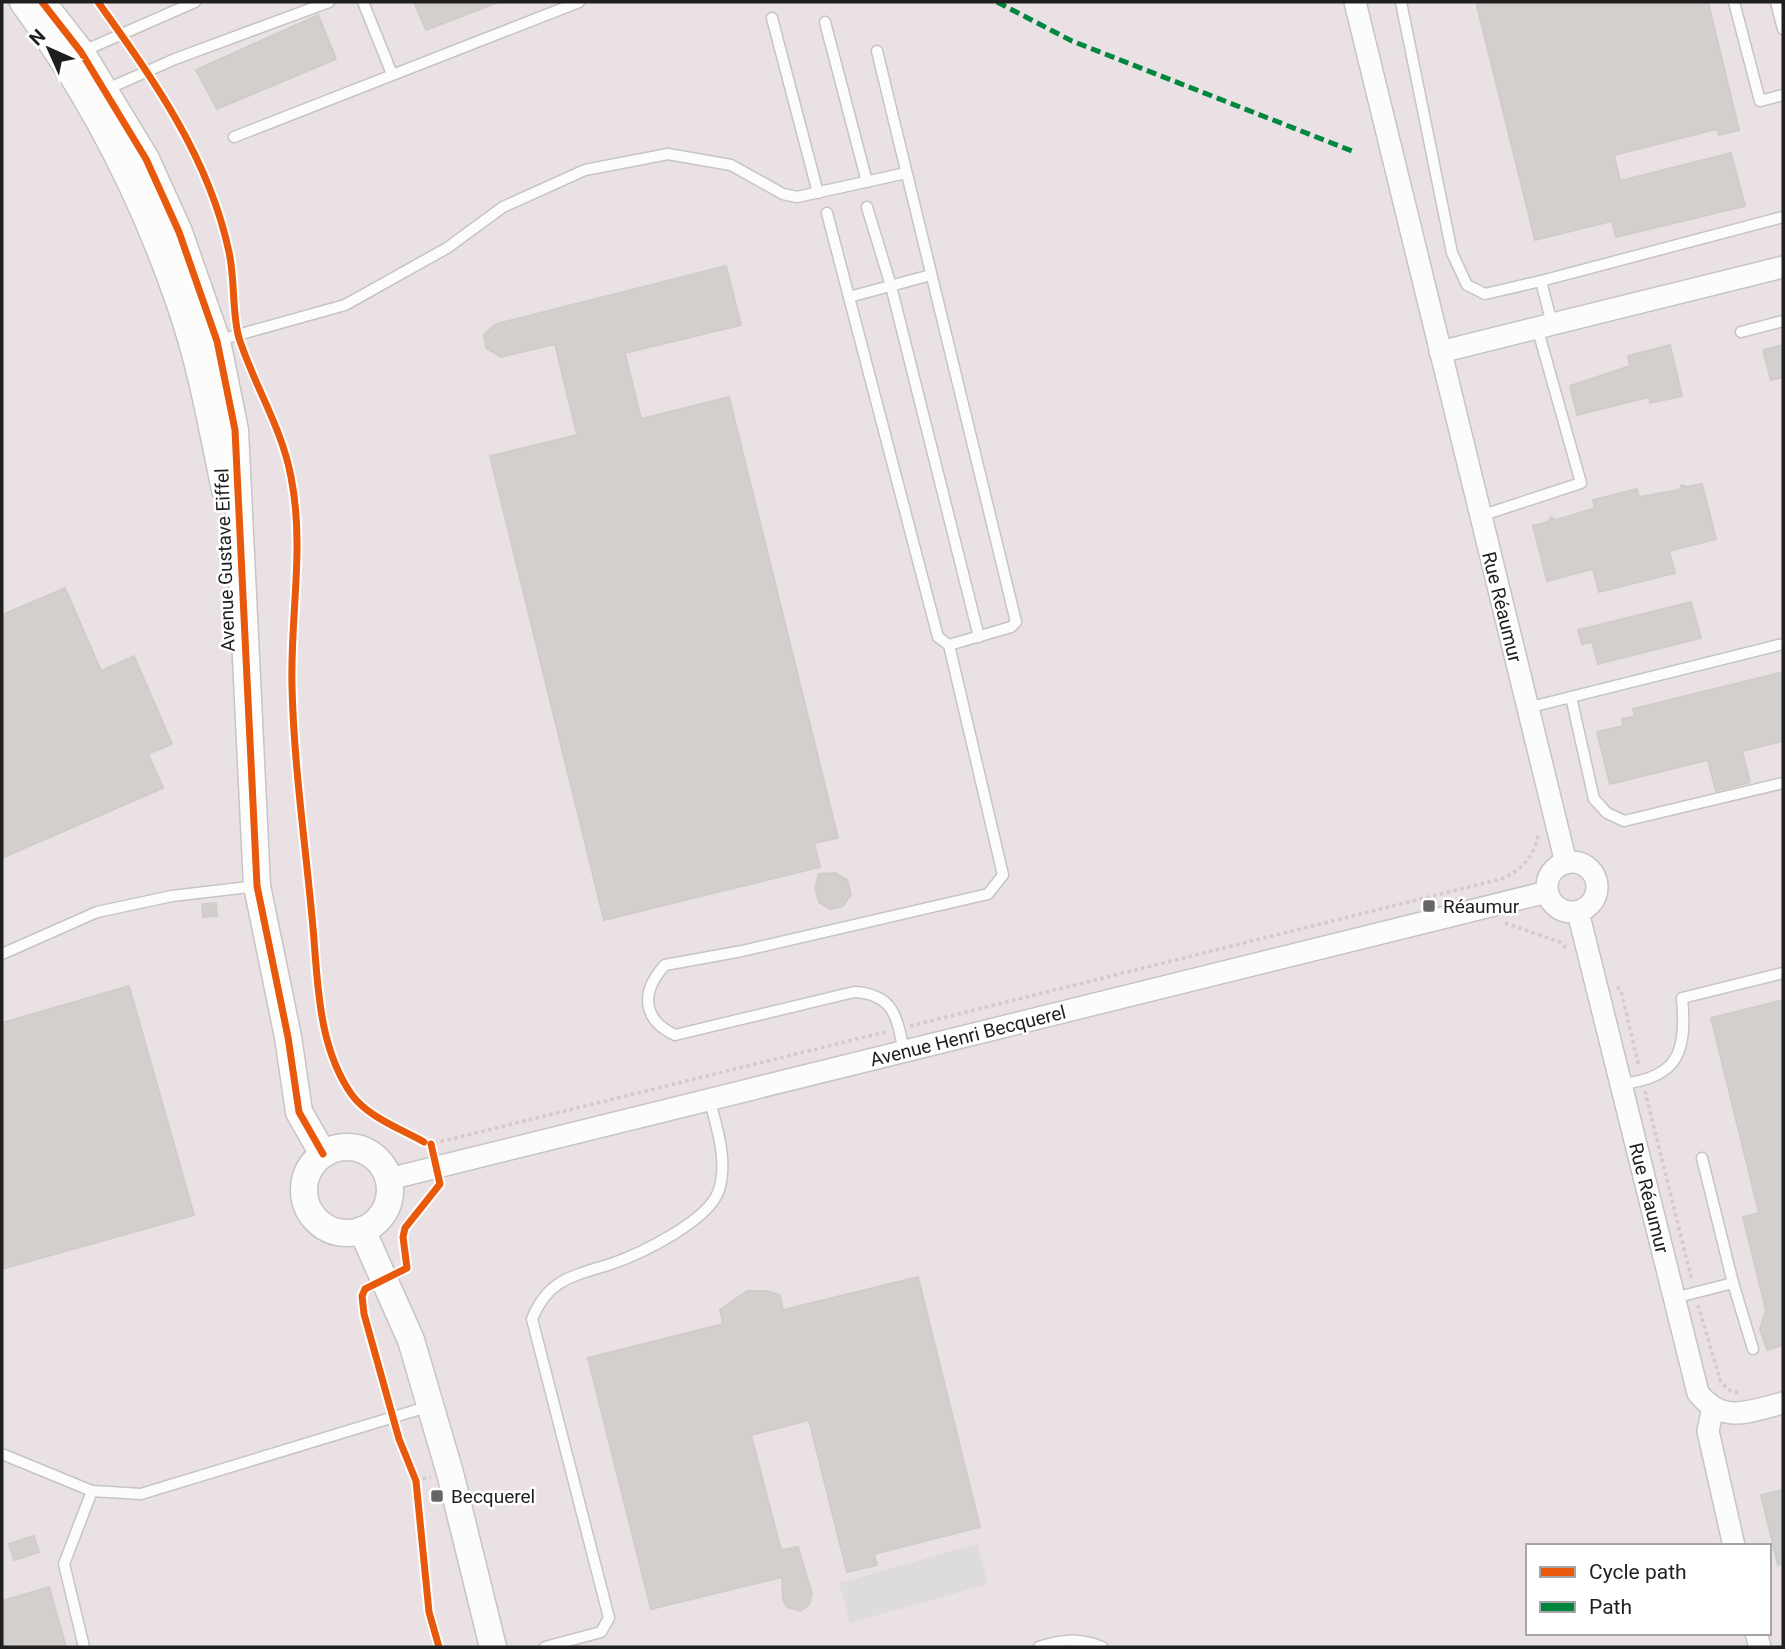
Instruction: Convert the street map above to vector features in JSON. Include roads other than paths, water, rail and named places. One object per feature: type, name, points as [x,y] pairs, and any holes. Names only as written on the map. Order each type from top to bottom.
[{"type":"street","name":"Avenue Gustave Eiffel","points":[[23,2],[64,57],[105,132],[143,209],[180,304],[213,342]]},
{"type":"street","name":"Avenue Gustave Eiffel","points":[[42,2],[81,52],[146,159],[179,232],[213,342],[241,567],[257,886],[288,1037],[299,1112],[323,1154]]},
{"type":"street","name":"Rue Réaumur","points":[[1355,2],[1566,863]]},
{"type":"street","points":[[1440,352],[1783,267]]},
{"type":"street","points":[[1566,863],[1582,863],[1589,868],[1597,881],[1598,889],[1592,904],[1578,912],[1562,911],[1555,906],[1547,892],[1549,877],[1566,863]]},
{"type":"street","name":"Avenue Henri Becquerel","points":[[389,1180],[1547,892]]},
{"type":"street","name":"Rue Réaumur","points":[[1578,912],[1698,1393],[1713,1407]]},
{"type":"street","points":[[335,1148],[363,1149],[384,1167],[389,1180],[388,1204],[373,1224],[362,1230],[335,1231],[322,1225],[306,1203],[306,1176],[323,1154],[335,1148]]},
{"type":"street","points":[[362,1230],[411,1340],[432,1406],[493,1647]]},
{"type":"street","points":[[1734,1544],[1708,1431],[1713,1407],[1733,1415],[1783,1403]]},
{"type":"lane","points":[[81,52],[195,2]]},
{"type":"lane","points":[[363,2],[392,74]]},
{"type":"lane","points":[[234,137],[579,2]]},
{"type":"lane","points":[[1401,2],[1452,253],[1467,285],[1485,294],[1783,218]]},
{"type":"lane","points":[[1734,2],[1760,101],[1783,95]]},
{"type":"lane","points":[[1776,2],[1783,29]]},
{"type":"lane","points":[[104,90],[323,3]]},
{"type":"lane","points":[[772,18],[818,193]]},
{"type":"lane","points":[[825,22],[867,182]]},
{"type":"lane","points":[[877,51],[1016,622],[1012,628],[948,645]]},
{"type":"lane","points":[[213,342],[345,304],[447,248],[503,207],[585,170],[668,154],[731,165],[783,194],[797,197],[906,173]]},
{"type":"lane","points":[[867,207],[891,286],[979,637]]},
{"type":"lane","points":[[827,213],[938,637],[948,645],[1003,875],[988,894],[742,951],[665,965],[649,988],[648,1003],[660,1028],[675,1035],[854,992],[874,993],[892,1010],[904,1052]]},
{"type":"lane","points":[[849,297],[931,275]]},
{"type":"lane","points":[[1479,516],[1581,483],[1544,325],[1541,281]]},
{"type":"lane","points":[[1741,332],[1783,321]]},
{"type":"lane","points":[[1527,708],[1783,644]]},
{"type":"lane","points":[[1571,697],[1594,799],[1607,813],[1624,821],[1783,783]]},
{"type":"lane","points":[[2,954],[106,909],[172,896],[257,886]]},
{"type":"lane","points":[[1621,1084],[1655,1078],[1666,1072],[1681,1051],[1686,1031],[1682,998],[1783,973]]},
{"type":"lane","points":[[545,1647],[601,1632],[609,1618],[532,1319],[548,1290],[565,1279],[618,1261],[687,1227],[718,1191],[723,1149],[710,1101]]},
{"type":"lane","points":[[1702,1158],[1752,1349]]},
{"type":"lane","points":[[1674,1298],[1733,1283]]},
{"type":"lane","points":[[2,1454],[92,1491],[141,1494],[432,1406]]},
{"type":"lane","points":[[84,1647],[64,1564],[92,1491]]},
{"type":"lane","points":[[1040,1647],[1056,1641],[1084,1639],[1102,1647]]},
{"type":"place","name":"Réaumur","points":[[1429,906]]},
{"type":"place","name":"Becquerel","points":[[437,1496]]}]
